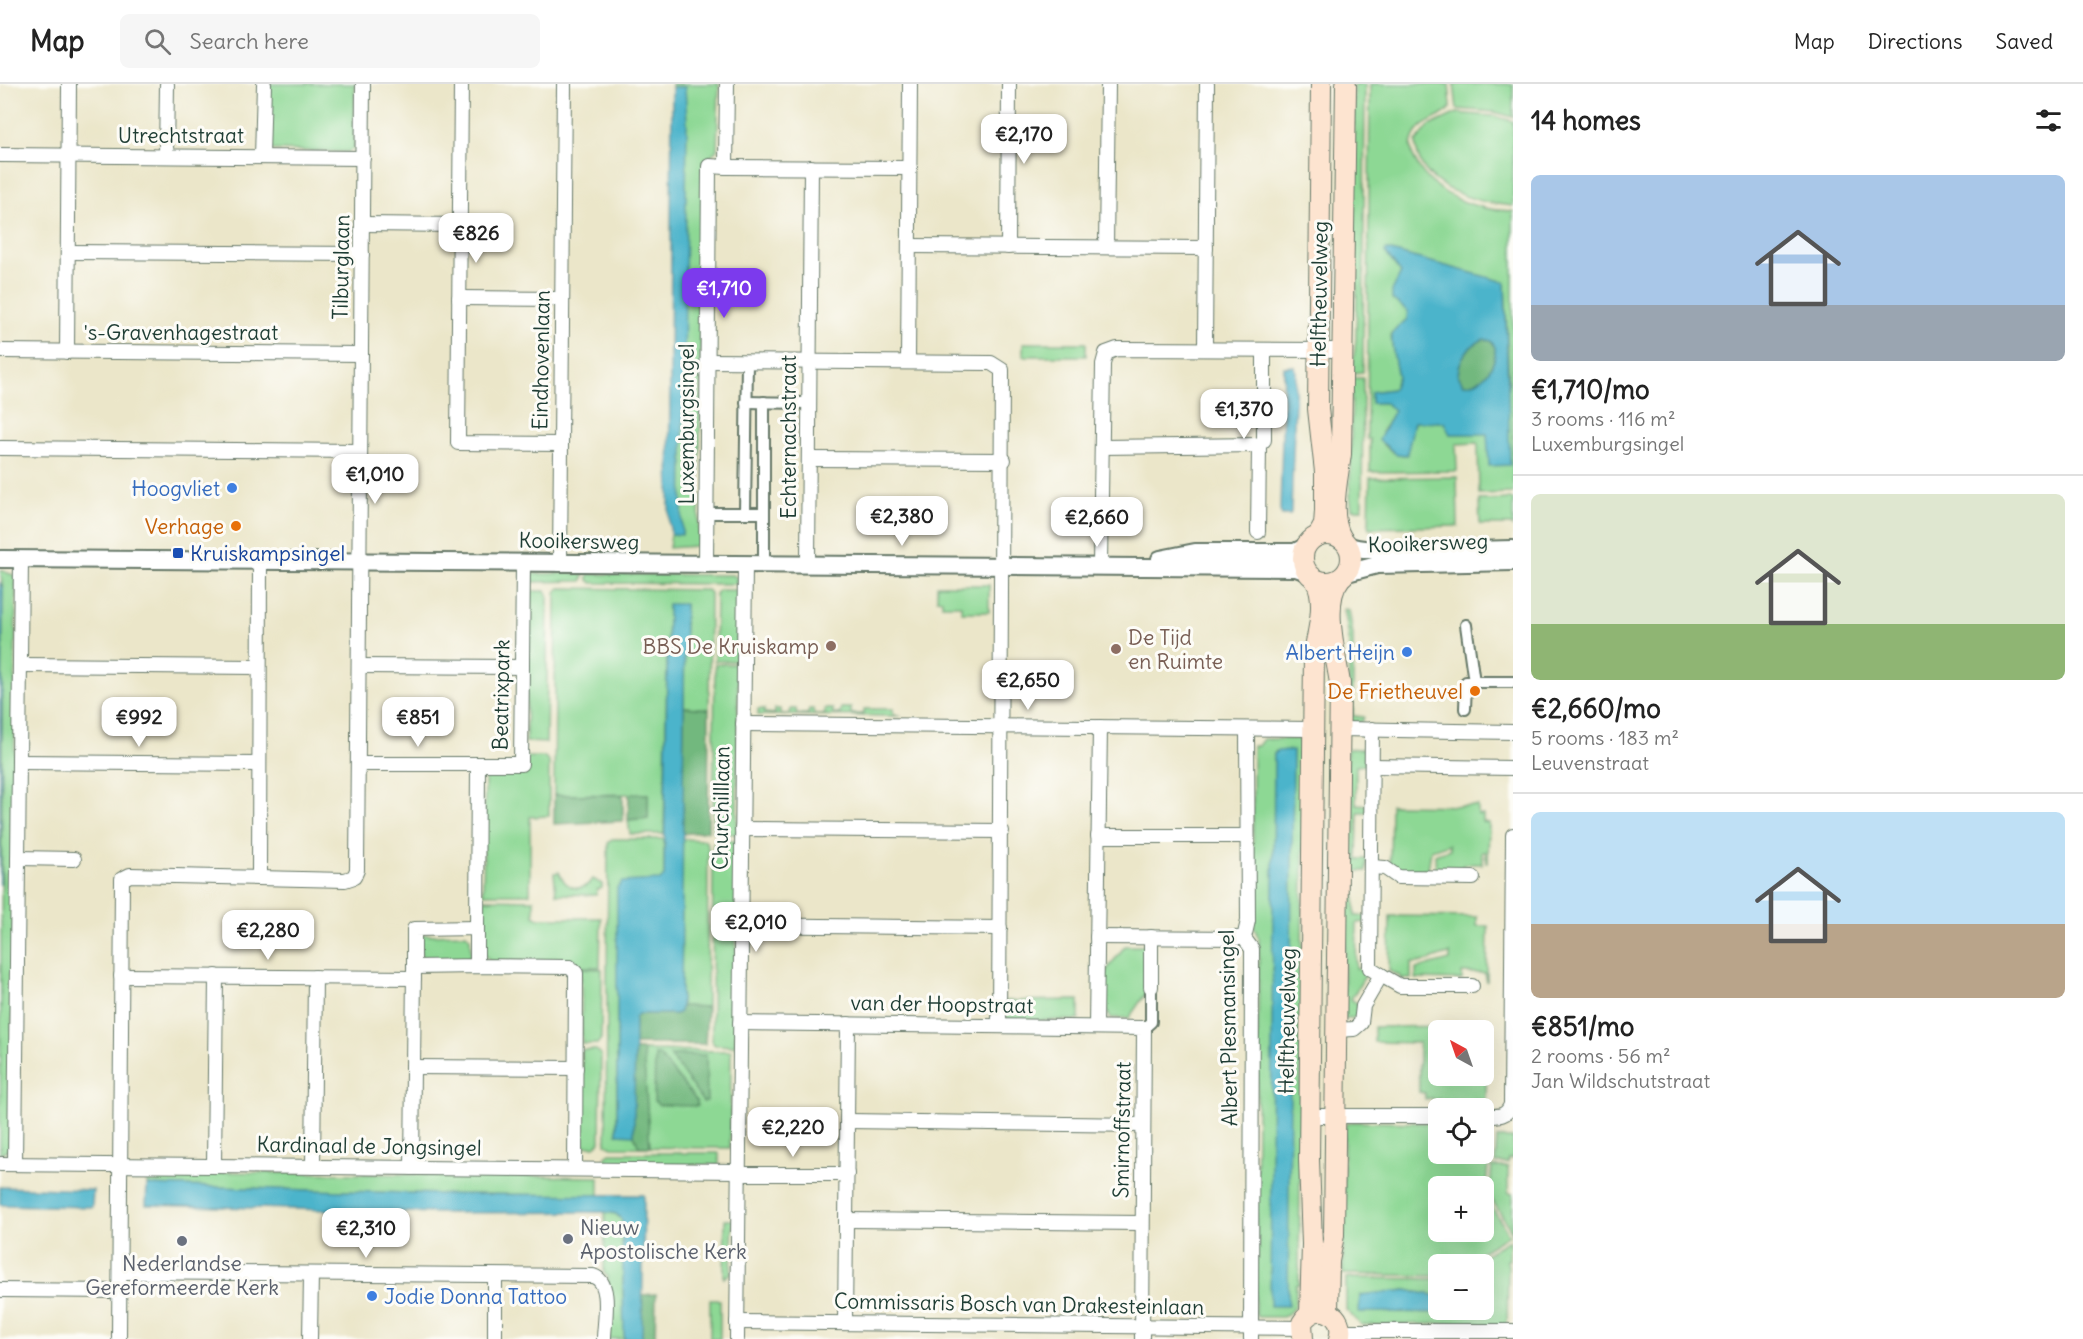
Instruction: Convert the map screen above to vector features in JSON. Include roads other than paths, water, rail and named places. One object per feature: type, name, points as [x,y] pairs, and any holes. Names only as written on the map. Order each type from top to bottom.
[{"type":"main road","name":"Helftheuvelweg","points":[[1312,541],[1324,525],[1325,472],[1317,409],[1321,84]]},
{"type":"main road","name":"Helftheuvelweg","points":[[1345,542],[1338,533],[1336,511],[1341,454],[1346,84]]},
{"type":"main road","points":[[1340,1335],[1338,1319],[1310,1323],[1329,1262],[1334,1235],[1340,683],[1330,622],[1332,593],[1343,576],[1351,556],[1345,542],[1328,534],[1312,541],[1303,562],[1311,576],[1328,582],[1343,576]]},
{"type":"main road","name":"Helftheuvelweg","points":[[1310,1323],[1314,652],[1319,628],[1320,592],[1311,576]]},
{"type":"main road","points":[[1313,729],[1339,729]]},
{"type":"street","points":[[67,352],[69,84]]},
{"type":"street","points":[[166,156],[167,84]]},
{"type":"street","points":[[262,157],[264,84]]},
{"type":"street","name":"Tilburglaan","points":[[259,876],[345,880],[354,877],[357,870],[363,84]]},
{"type":"street","points":[[461,84],[458,443],[561,444]]},
{"type":"street","name":"Eindhovenlaan","points":[[560,564],[564,84]]},
{"type":"street","points":[[727,84],[726,167],[910,168]]},
{"type":"street","points":[[908,362],[910,84]]},
{"type":"street","points":[[1008,247],[1009,84]]},
{"type":"street","points":[[1106,247],[1108,84]]},
{"type":"street","points":[[1205,349],[1207,84]]},
{"type":"street","name":"Utrechtstraat","points":[[0,155],[363,158]]},
{"type":"street","name":"Luxemburgsingel","points":[[706,565],[709,166],[726,167]]},
{"type":"street","name":"Echternachstraat","points":[[808,564],[811,167]]},
{"type":"street","points":[[362,224],[460,225]]},
{"type":"street","points":[[909,246],[1206,248]]},
{"type":"street","points":[[68,252],[362,254]]},
{"type":"street","points":[[459,298],[562,299]]},
{"type":"street","points":[[1100,566],[1103,364],[1106,353],[1117,349],[1342,350]]},
{"type":"street","points":[[1102,447],[1259,445],[1264,440],[1264,350]]},
{"type":"street","name":"'s-Gravenhagestraat","points":[[0,351],[361,354]]},
{"type":"street","points":[[708,361],[991,363],[1000,367],[1004,375],[999,1026]]},
{"type":"street","points":[[745,513],[747,362]]},
{"type":"street","points":[[747,402],[809,403]]},
{"type":"street","points":[[764,402],[764,565]]},
{"type":"street","points":[[1258,532],[1259,445]]},
{"type":"street","points":[[0,448],[360,451]]},
{"type":"street","points":[[808,459],[1004,460]]},
{"type":"street","points":[[707,513],[764,513]]},
{"type":"street","name":"Kooikersweg","points":[[1136,566],[1195,552],[1295,552],[1312,541]]},
{"type":"street","name":"Kooikersweg","points":[[1345,542],[1354,549],[1377,550],[1513,549]]},
{"type":"street","points":[[0,559],[21,559],[15,1164]]},
{"type":"street","name":"Kooikersweg","points":[[21,559],[260,559],[746,566],[808,564],[1296,568],[1311,576]]},
{"type":"street","points":[[119,1339],[121,883],[130,875],[259,876],[257,764],[260,559]]},
{"type":"street","name":"Kooikersweg","points":[[1343,576],[1377,565],[1513,562]]},
{"type":"street","name":"Beatrixpark","points":[[477,966],[478,764],[521,764],[524,564]]},
{"type":"street","name":"Churchilllaan","points":[[737,1339],[746,566]]},
{"type":"street","points":[[1466,625],[1474,682]]},
{"type":"street","points":[[21,665],[258,667]]},
{"type":"street","points":[[359,666],[522,668]]},
{"type":"street","points":[[1465,709],[1466,682],[1513,682]]},
{"type":"street","points":[[743,724],[1313,729]]},
{"type":"street","points":[[1096,1027],[1100,727]]},
{"type":"street","name":"Albert Plesmansingel","points":[[1247,729],[1248,921],[1244,938],[1252,949],[1251,1333]]},
{"type":"street","points":[[1339,729],[1513,732]]},
{"type":"street","points":[[1372,729],[1370,968],[1400,986],[1472,986]]},
{"type":"street","points":[[20,762],[257,764]]},
{"type":"street","points":[[358,764],[478,764]]},
{"type":"street","points":[[1372,766],[1513,768]]},
{"type":"street","points":[[742,829],[1002,831]]},
{"type":"street","points":[[1494,1116],[1504,1116],[1512,1104],[1513,835]]},
{"type":"street","points":[[1098,836],[1246,836]]},
{"type":"street","points":[[18,858],[74,859]]},
{"type":"street","points":[[1372,867],[1385,868],[1398,877],[1473,878]]},
{"type":"street","points":[[741,926],[1000,928]]},
{"type":"street","points":[[411,1168],[414,929],[477,928]]},
{"type":"street","points":[[1097,937],[1244,938]]},
{"type":"street","name":"Smirnoffstraat","points":[[1142,1333],[1144,1028],[1151,1022],[1151,937]]},
{"type":"street","points":[[121,976],[315,977],[477,966],[574,969],[577,978],[575,1169]]},
{"type":"street","points":[[1336,1030],[1354,1029],[1361,1023],[1363,1006],[1382,975]]},
{"type":"street","points":[[214,1166],[216,976]]},
{"type":"street","points":[[313,1167],[315,977]]},
{"type":"street","name":"van der Hoopstraat","points":[[740,1023],[1144,1028]]},
{"type":"street","points":[[845,1323],[848,1024]]},
{"type":"street","points":[[413,1067],[576,1068]]},
{"type":"street","points":[[1310,1116],[1428,1116]]},
{"type":"street","points":[[848,1121],[1143,1125]]},
{"type":"street","name":"Kardinaal de Jongsingel","points":[[0,1164],[847,1174]]},
{"type":"street","points":[[847,1220],[1142,1223]]},
{"type":"street","points":[[120,1272],[593,1276],[601,1280],[604,1288],[604,1339]]},
{"type":"street","points":[[310,1339],[311,1274]]},
{"type":"street","points":[[495,1276],[495,1339]]},
{"type":"street","points":[[0,1290],[119,1291]]},
{"type":"street","name":"Commissaris Bosch van Drakesteinlaan","points":[[737,1322],[845,1323],[1142,1333],[1251,1333],[1310,1323]]},
{"type":"street","points":[[1340,1335],[1506,1334]]},
{"type":"water","points":[[672,87],[685,87],[687,122],[682,535],[671,534],[669,523]]},
{"type":"water","points":[[1387,250],[1505,282],[1510,465],[1489,466],[1487,434],[1450,434],[1444,422],[1414,422],[1407,455],[1396,454],[1379,440],[1394,410],[1385,403],[1371,403],[1371,392],[1393,389],[1398,376],[1392,333],[1407,319],[1408,311],[1392,299],[1392,291],[1401,273],[1385,252]],"holes":[[[1484,339],[1491,341],[1495,347],[1491,367],[1477,382],[1463,384],[1458,375],[1465,353]]]},
{"type":"water","points":[[1294,366],[1296,371],[1291,512],[1290,515],[1282,515],[1280,511],[1284,367]]},
{"type":"water","points":[[0,582],[3,589],[0,885]]},
{"type":"water","points":[[668,604],[685,604],[681,1006],[680,1012],[676,1014],[638,1014],[635,1018],[634,1135],[617,1134],[617,888],[622,882],[660,880],[664,876]]},
{"type":"water","points":[[1293,750],[1288,1306],[1270,1306],[1274,754],[1277,751]]},
{"type":"water","points":[[147,1185],[440,1194],[644,1195],[642,1339],[624,1339],[622,1220],[616,1214],[605,1212],[440,1213],[146,1205]]},
{"type":"water","points":[[0,1187],[93,1190],[92,1207],[0,1205]]},
{"type":"water","points":[[1406,1290],[1428,1294],[1428,1313],[1359,1312],[1360,1295]]},
{"type":"place","name":"Hoogvliet","points":[[232,488]]},
{"type":"place","name":"Verhage","points":[[236,526]]},
{"type":"place","name":"Kruiskampsingel","points":[[178,553]]},
{"type":"place","name":"BBS De Kruiskamp","points":[[831,646]]},
{"type":"place","name":"De Tijd en Ruimte","points":[[1116,649]]},
{"type":"place","name":"Albert Heijn","points":[[1407,652]]},
{"type":"place","name":"De Frietheuvel","points":[[1475,691]]},
{"type":"place","name":"Nieuw Apostolische Kerk","points":[[568,1239]]},
{"type":"place","name":"Nederlandse Gereformeerde Kerk","points":[[182,1241]]},
{"type":"place","name":"Jodie Donna Tattoo","points":[[372,1296]]}]
